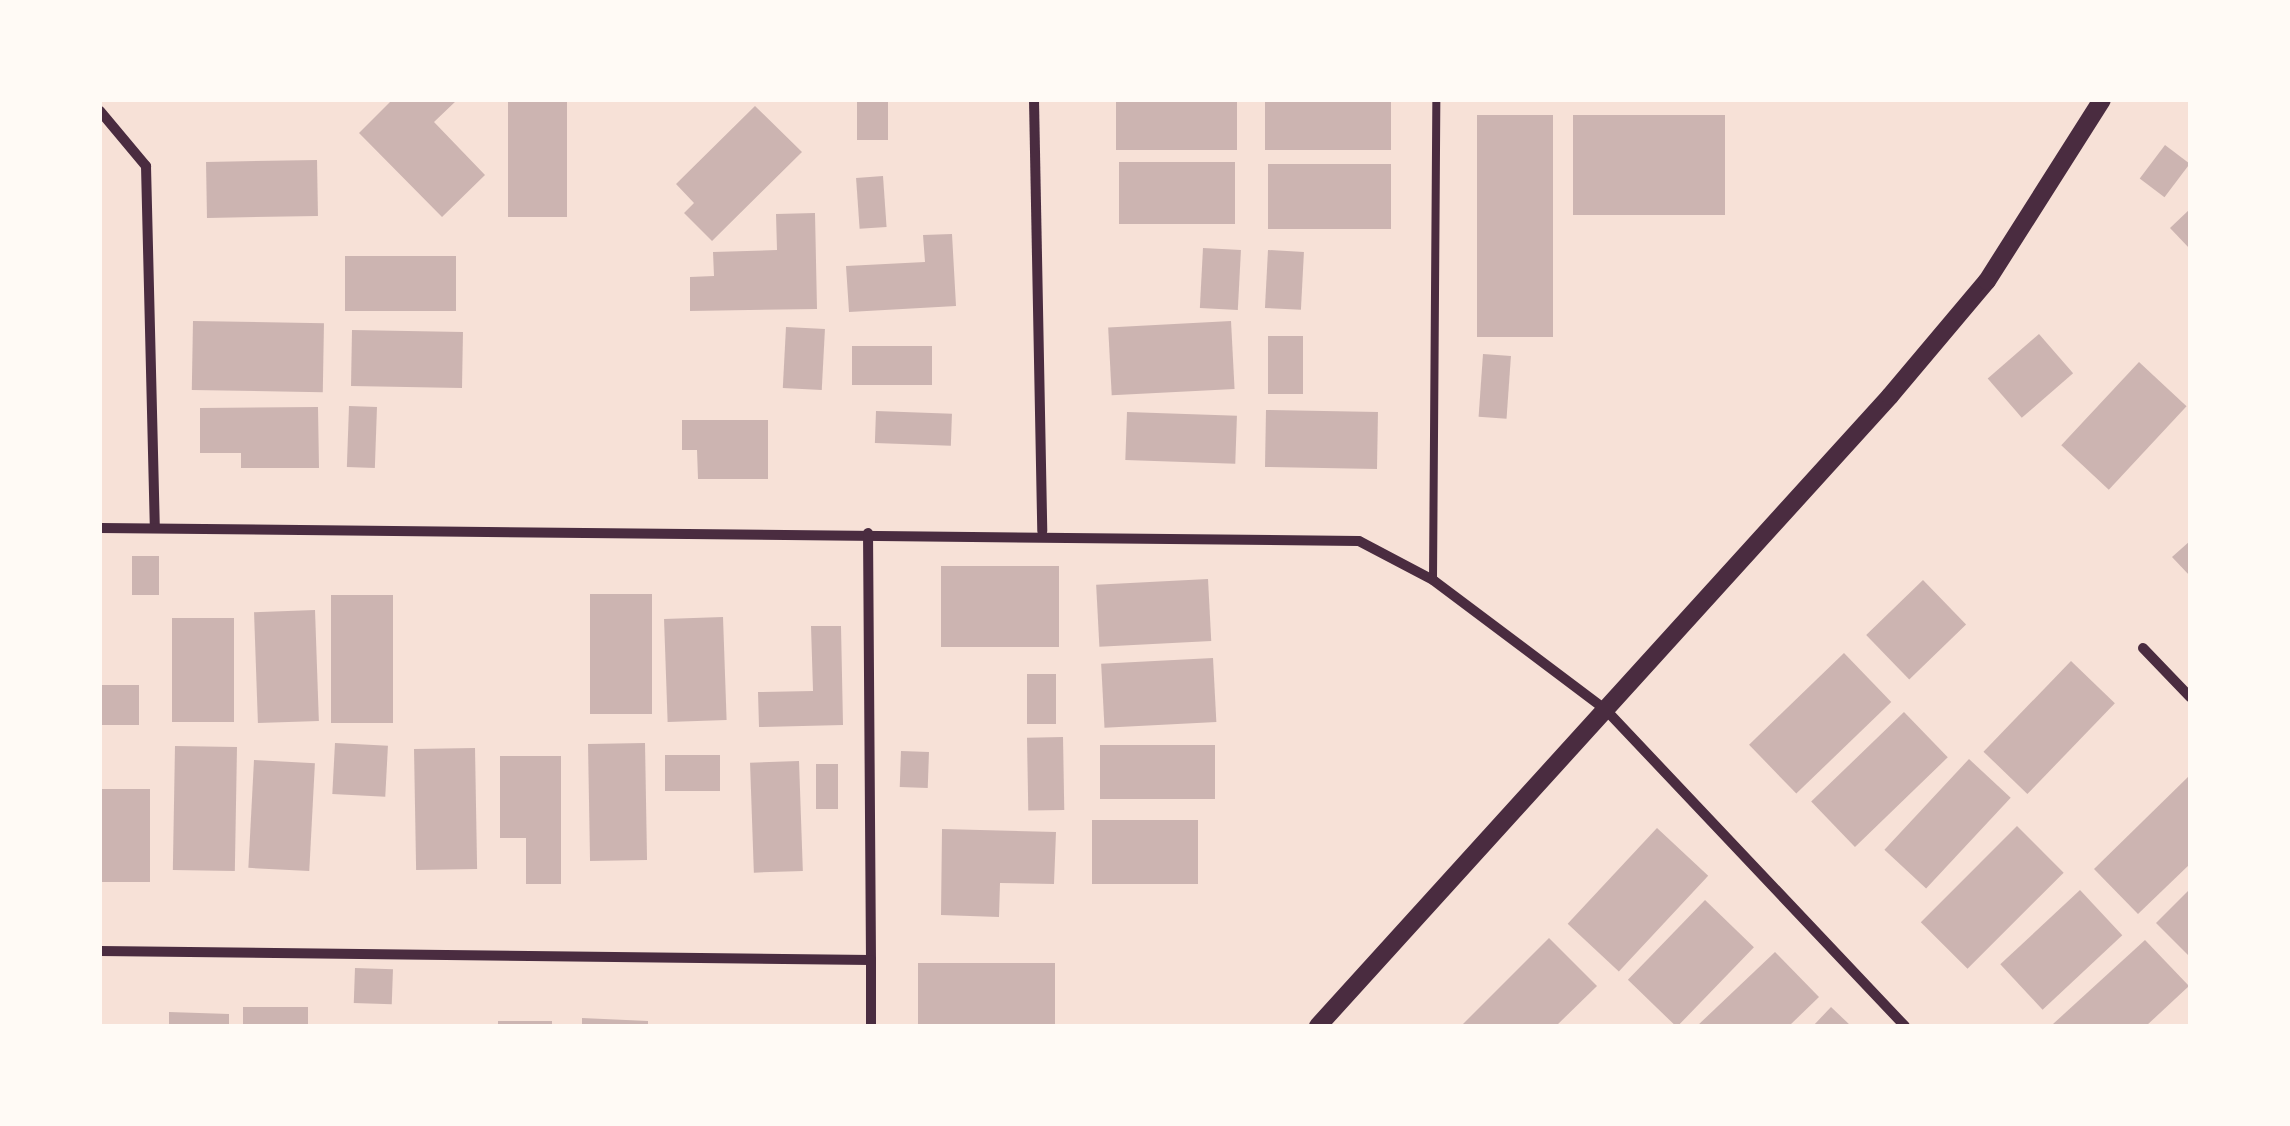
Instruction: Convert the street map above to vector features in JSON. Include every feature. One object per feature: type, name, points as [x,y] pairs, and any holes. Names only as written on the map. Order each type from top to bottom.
[{"type":"street","points":[[1034,100],[1042,530]]},
{"type":"street","points":[[1318,1026],[1606,710],[1987,281],[2102,100]]},
{"type":"street","points":[[100,111],[146,166],[155,528]]},
{"type":"street","points":[[100,528],[868,533],[1042,530],[1359,540],[1433,580],[1606,710],[1906,1026]]},
{"type":"street","points":[[868,533],[871,1026]]},
{"type":"street","points":[[2144,648],[2190,697]]},
{"type":"street","points":[[100,951],[871,960]]},
{"type":"lane","points":[[1433,580],[1436,100]]},
{"type":"building","points":[[392,100],[457,100],[434,122],[485,175],[442,217],[359,133]]},
{"type":"building","points":[[508,100],[567,100],[567,217],[508,217]]},
{"type":"building","points":[[857,100],[888,100],[888,140],[857,140]]},
{"type":"building","points":[[1116,100],[1237,100],[1237,150],[1116,150]]},
{"type":"building","points":[[1265,100],[1391,100],[1391,150],[1265,150]]},
{"type":"building","points":[[755,106],[802,152],[712,241],[684,213],[694,203],[676,184]]},
{"type":"building","points":[[1477,115],[1553,115],[1553,337],[1477,337]]},
{"type":"building","points":[[1573,115],[1725,115],[1725,215],[1573,215]]},
{"type":"building","points":[[2165,145],[2190,164],[2164,197],[2140,179]]},
{"type":"building","points":[[317,160],[318,216],[207,218],[206,162]]},
{"type":"building","points":[[1119,162],[1235,162],[1235,224],[1119,224]]},
{"type":"building","points":[[1268,164],[1391,164],[1391,229],[1268,229]]},
{"type":"building","points":[[883,176],[887,227],[860,229],[856,178]]},
{"type":"building","points":[[2190,209],[2190,249],[2170,228]]},
{"type":"building","points":[[815,213],[817,309],[690,311],[690,277],[714,276],[713,252],[777,250],[776,214]]},
{"type":"building","points":[[952,234],[956,306],[849,312],[846,266],[925,262],[923,235]]},
{"type":"building","points":[[1203,248],[1241,250],[1238,310],[1200,308]]},
{"type":"building","points":[[1268,250],[1304,252],[1301,310],[1265,308]]},
{"type":"building","points":[[345,256],[456,256],[456,311],[345,311]]},
{"type":"building","points":[[193,321],[324,323],[323,392],[192,390]]},
{"type":"building","points":[[1231,321],[1235,389],[1112,395],[1108,327]]},
{"type":"building","points":[[786,327],[825,329],[822,390],[783,388]]},
{"type":"building","points":[[352,330],[463,332],[462,388],[351,386]]},
{"type":"building","points":[[2039,334],[2073,373],[2022,418],[1988,379]]},
{"type":"building","points":[[1268,336],[1303,336],[1303,394],[1268,394]]},
{"type":"building","points":[[852,346],[932,346],[932,385],[852,385]]},
{"type":"building","points":[[1483,354],[1511,356],[1507,419],[1479,417]]},
{"type":"building","points":[[2139,362],[2187,406],[2109,490],[2061,445]]},
{"type":"building","points":[[349,406],[377,407],[375,468],[347,467]]},
{"type":"building","points":[[318,407],[319,468],[241,468],[241,453],[200,453],[200,408]]},
{"type":"building","points":[[1266,410],[1378,412],[1377,469],[1265,467]]},
{"type":"building","points":[[876,411],[952,414],[951,446],[875,443]]},
{"type":"building","points":[[1127,412],[1237,416],[1235,464],[1125,460]]},
{"type":"building","points":[[682,420],[768,420],[768,479],[698,479],[697,450],[682,450]]},
{"type":"building","points":[[2190,541],[2190,576],[2172,557]]},
{"type":"building","points":[[132,556],[159,556],[159,595],[132,595]]},
{"type":"building","points":[[941,566],[1059,566],[1059,647],[941,647]]},
{"type":"building","points":[[1208,579],[1211,641],[1099,647],[1096,585]]},
{"type":"building","points":[[1923,580],[1966,625],[1909,679],[1866,635]]},
{"type":"building","points":[[590,594],[652,594],[652,714],[590,714]]},
{"type":"building","points":[[331,595],[393,595],[393,723],[331,723]]},
{"type":"building","points":[[315,610],[319,721],[258,723],[254,612]]},
{"type":"building","points":[[723,617],[727,720],[668,722],[664,619]]},
{"type":"building","points":[[172,618],[234,618],[234,722],[172,722]]},
{"type":"building","points":[[811,626],[841,626],[843,725],[759,727],[758,692],[813,691]]},
{"type":"building","points":[[1844,653],[1891,702],[1796,794],[1749,745]]},
{"type":"building","points":[[1213,658],[1216,722],[1105,728],[1101,664]]},
{"type":"building","points":[[2071,661],[2115,703],[2027,794],[1983,752]]},
{"type":"building","points":[[1027,674],[1056,674],[1056,724],[1027,724]]},
{"type":"building","points":[[100,685],[139,685],[139,725],[100,725]]},
{"type":"building","points":[[1904,712],[1948,757],[1855,847],[1811,802]]},
{"type":"building","points":[[1063,737],[1064,810],[1028,811],[1027,738]]},
{"type":"building","points":[[335,743],[388,746],[385,797],[332,794]]},
{"type":"building","points":[[645,743],[647,860],[590,861],[588,744]]},
{"type":"building","points":[[1100,745],[1215,745],[1215,799],[1100,799]]},
{"type":"building","points":[[175,746],[237,747],[235,871],[173,870]]},
{"type":"building","points":[[475,748],[477,869],[416,870],[414,749]]},
{"type":"building","points":[[901,751],[929,752],[928,788],[900,787]]},
{"type":"building","points":[[665,755],[720,755],[720,791],[665,791]]},
{"type":"building","points":[[500,756],[561,756],[561,884],[526,884],[526,838],[500,838]]},
{"type":"building","points":[[1969,759],[2011,798],[1926,889],[1884,850]]},
{"type":"building","points":[[254,760],[315,763],[309,871],[248,868]]},
{"type":"building","points":[[799,761],[803,871],[754,873],[750,763]]},
{"type":"building","points":[[816,764],[838,764],[838,809],[816,809]]},
{"type":"building","points":[[2190,775],[2190,864],[2138,914],[2094,869]]},
{"type":"building","points":[[100,789],[150,789],[150,882],[100,882]]},
{"type":"building","points":[[1092,820],[1198,820],[1198,884],[1092,884]]},
{"type":"building","points":[[2017,826],[2064,873],[1968,969],[1921,922]]},
{"type":"building","points":[[1657,828],[1708,876],[1619,972],[1568,924]]},
{"type":"building","points":[[942,829],[1056,832],[1054,884],[1000,883],[999,917],[941,915]]},
{"type":"building","points":[[2190,889],[2190,957],[2156,923]]},
{"type":"building","points":[[2080,890],[2122,935],[2043,1010],[2000,964]]},
{"type":"building","points":[[1705,900],[1754,947],[1678,1026],[1628,980]]},
{"type":"building","points":[[1549,938],[1597,986],[1556,1026],[1461,1026]]},
{"type":"building","points":[[2145,940],[2189,986],[2146,1026],[2053,1024]]},
{"type":"building","points":[[1775,952],[1819,997],[1789,1026],[1697,1026]]},
{"type":"building","points":[[918,963],[1055,963],[1055,1026],[918,1026]]},
{"type":"building","points":[[355,968],[393,969],[392,1004],[354,1003]]},
{"type":"building","points":[[243,1007],[308,1007],[308,1026],[243,1026]]},
{"type":"building","points":[[1831,1007],[1851,1026],[1813,1026]]},
{"type":"building","points":[[169,1012],[229,1014],[229,1026],[169,1026]]},
{"type":"building","points":[[582,1018],[648,1021],[648,1026],[582,1026]]},
{"type":"building","points":[[498,1021],[552,1021],[552,1026],[498,1026]]}]
